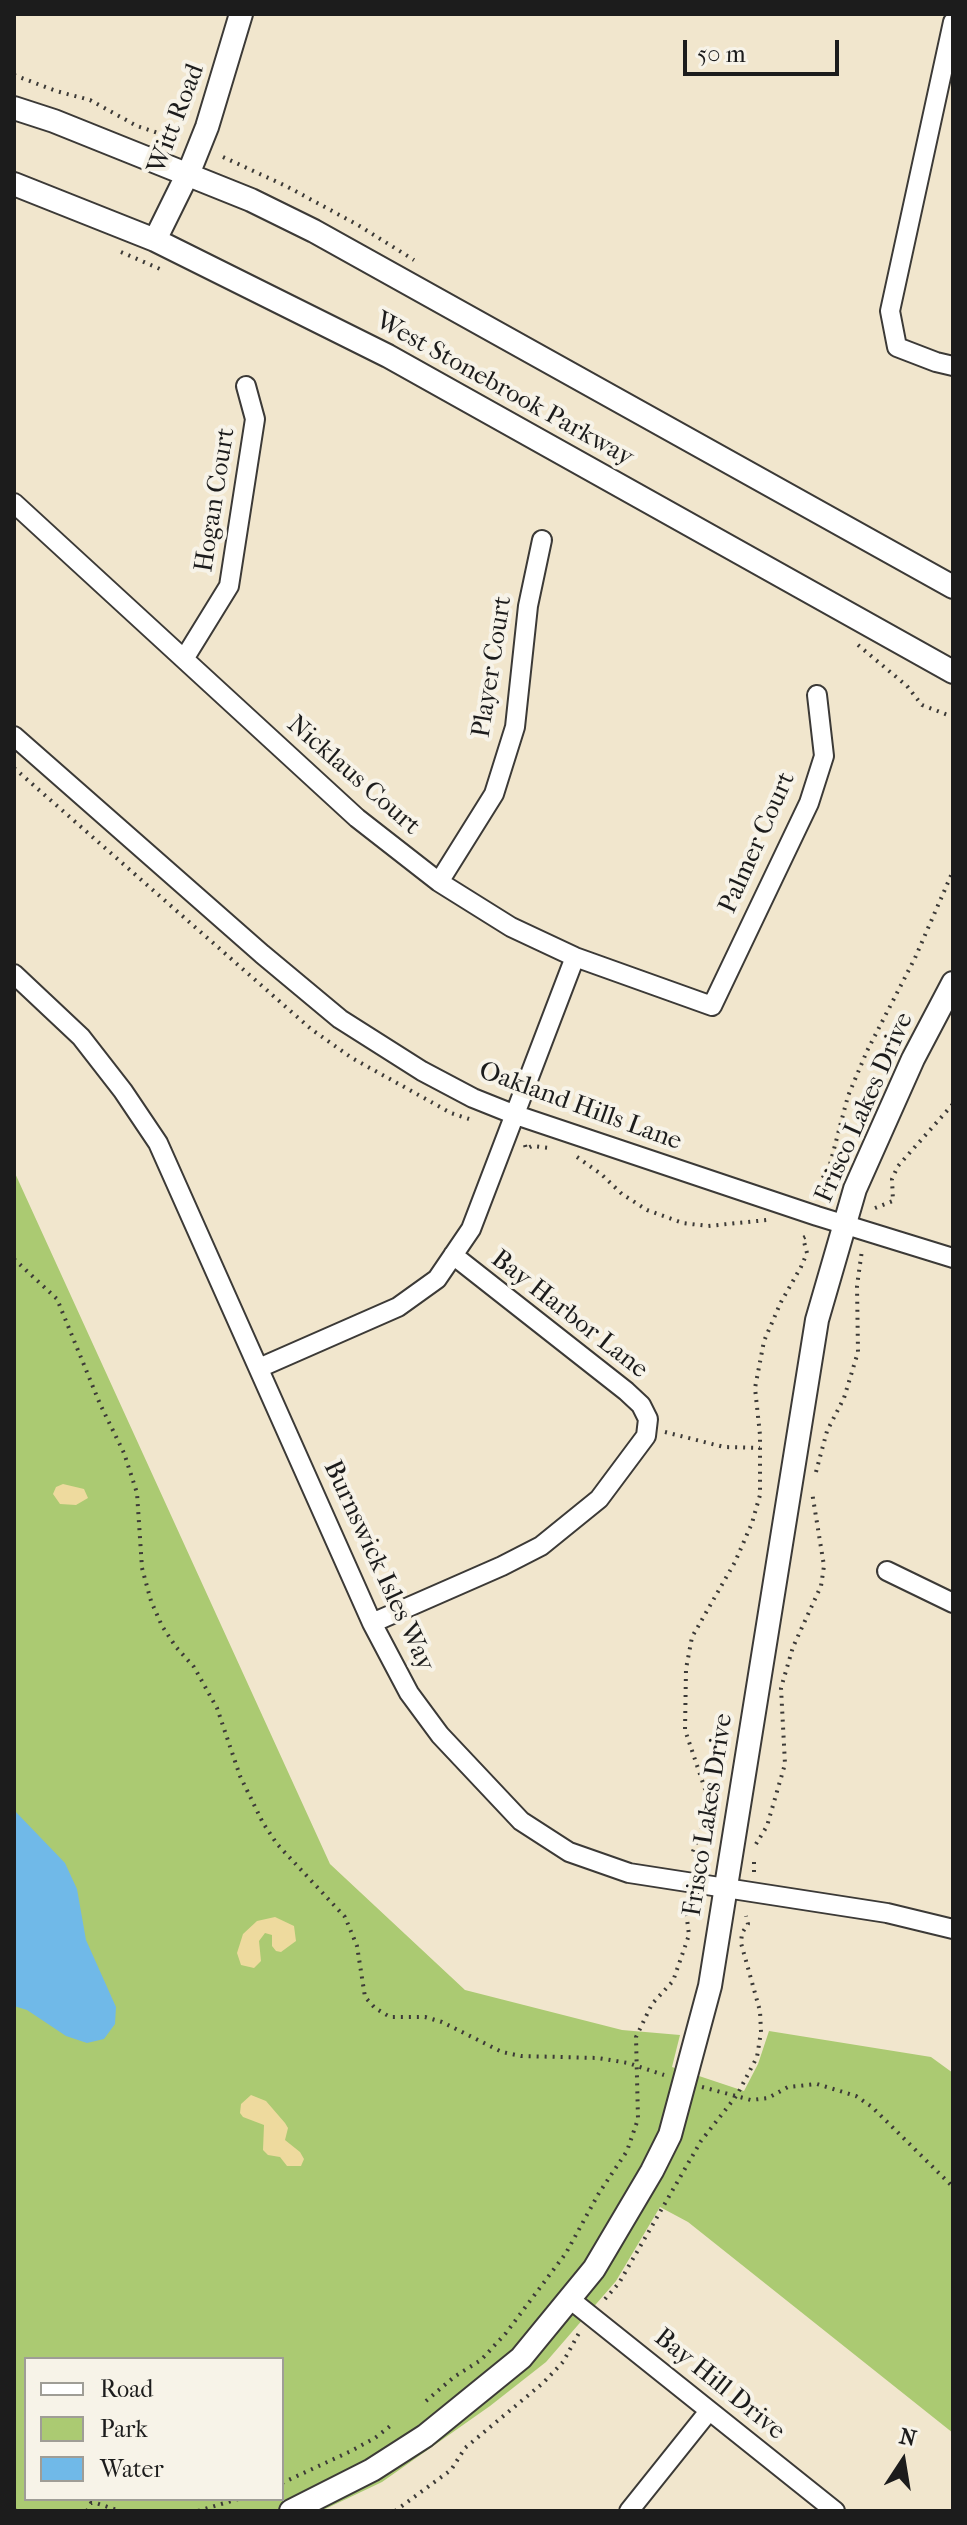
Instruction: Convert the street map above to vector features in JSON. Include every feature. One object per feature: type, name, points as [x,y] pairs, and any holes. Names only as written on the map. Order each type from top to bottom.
[{"type":"street","name":"Witt Road","points":[[155,240],[207,127],[241,14]]},
{"type":"street","points":[[953,22],[890,311],[897,347],[953,366]]},
{"type":"street","name":"West Stonebrook Parkway","points":[[14,108],[251,200],[367,260],[953,587]]},
{"type":"street","name":"West Stonebrook Parkway","points":[[14,184],[155,240],[388,356],[953,672]]},
{"type":"street","name":"Hogan Court","points":[[184,659],[229,586],[255,419],[246,386]]},
{"type":"street","name":"Nicklaus Court","points":[[14,503],[357,818],[439,882],[511,927],[575,957],[712,1006]]},
{"type":"street","name":"Player Court","points":[[439,882],[494,794],[515,727],[528,606],[542,540]]},
{"type":"street","name":"Palmer Court","points":[[712,1006],[809,803],[824,756],[817,695]]},
{"type":"street","name":"Oakland Hills Lane","points":[[14,736],[340,1019],[422,1071],[473,1098],[513,1114],[844,1225],[953,1258]]},
{"type":"street","points":[[259,1368],[398,1307],[437,1279],[471,1229],[575,957]]},
{"type":"street","name":"Burnswick Isles Way","points":[[14,974],[81,1037],[158,1143],[372,1623],[409,1693],[440,1735],[521,1821],[569,1852],[629,1873],[887,1913],[953,1929]]},
{"type":"street","name":"Frisco Lakes Drive","points":[[291,2511],[372,2470],[443,2423],[521,2358],[594,2269],[670,2135],[710,1986],[817,1320],[855,1189],[900,1088],[953,983]]},
{"type":"street","name":"Bay Harbor Lane","points":[[453,1255],[626,1391],[641,1405],[648,1423]]},
{"type":"street","points":[[372,1623],[541,1546],[599,1499],[646,1436],[648,1423]]},
{"type":"street","points":[[887,1571],[953,1603]]},
{"type":"street","name":"Bay Hill Drive","points":[[571,2300],[835,2511]]},
{"type":"street","points":[[629,2511],[709,2411]]},
{"type":"path","points":[[14,75],[90,100],[137,126],[176,139]]},
{"type":"path","points":[[120,251],[164,270]]},
{"type":"path","points":[[850,638],[907,686],[922,705],[953,717]]},
{"type":"path","points":[[825,1192],[820,1182],[829,1168],[848,1096],[953,871]]},
{"type":"path","points":[[875,1208],[893,1201],[892,1179],[898,1166],[953,1104]]},
{"type":"path","points":[[522,1140],[526,1149],[532,1146],[554,1149]]},
{"type":"path","points":[[565,1153],[576,1156],[647,1210],[683,1223],[708,1226],[771,1220]]},
{"type":"path","points":[[702,1863],[692,1854],[703,1825],[706,1792],[685,1730],[686,1669],[692,1637],[735,1562],[760,1495],[755,1388],[764,1341],[807,1253],[798,1232]]},
{"type":"path","points":[[803,1238],[811,1234]]},
{"type":"path","points":[[816,1474],[827,1431],[844,1398],[858,1352],[857,1286],[862,1250]]},
{"type":"path","points":[[14,1259],[57,1299],[100,1404],[124,1453],[137,1493],[142,1568],[162,1626],[194,1667],[217,1708],[240,1776],[263,1823],[277,1844],[345,1917],[357,1946],[365,1997],[375,2008],[390,2017],[425,2017],[442,2022],[502,2052],[521,2056],[598,2058],[637,2066],[751,2100],[768,2098],[788,2087],[817,2084],[856,2096],[872,2107],[953,2187]]},
{"type":"path","points":[[648,1423],[724,1447],[760,1448]]},
{"type":"path","points":[[754,1872],[754,1847],[767,1826],[785,1764],[781,1688],[793,1647],[821,1586],[824,1566],[814,1518],[812,1489]]},
{"type":"path","points":[[426,2401],[454,2377],[481,2360],[506,2333],[566,2253],[599,2193],[627,2151],[638,2119],[636,2037],[652,2004],[678,1971],[689,1935],[686,1911],[694,1906]]},
{"type":"path","points":[[605,2299],[619,2283],[701,2141],[737,2095],[757,2057],[760,2011],[741,1943],[742,1933],[748,1924],[746,1916]]},
{"type":"path","points":[[395,2511],[451,2470],[465,2448],[543,2383],[563,2362],[579,2333]]},
{"type":"path","points":[[284,2482],[351,2451],[394,2423]]},
{"type":"path","points":[[198,2511],[231,2501]]},
{"type":"path","points":[[87,2511],[91,2503],[120,2511]]},
{"type":"green space","points":[[14,1171],[330,1864],[465,1990],[622,2030],[680,2035],[672,2067],[744,2091],[758,2064],[769,2031],[931,2057],[953,2073],[953,2433],[688,2222],[660,2207],[616,2281],[546,2362],[490,2406],[382,2482],[321,2511],[14,2511]]},
{"type":"sand","points":[[63,1484],[84,1489],[88,1498],[76,1505],[60,1504],[53,1494],[56,1487]]},
{"type":"sand","points":[[275,1917],[294,1926],[296,1941],[281,1952],[276,1951],[272,1946],[272,1935],[265,1933],[259,1941],[261,1961],[254,1968],[241,1965],[237,1953],[243,1934],[257,1921]]},
{"type":"sand","points":[[251,2095],[266,2101],[285,2123],[288,2128],[285,2140],[300,2152],[304,2159],[301,2166],[287,2166],[280,2157],[268,2155],[263,2150],[264,2125],[240,2113],[241,2104]]},
{"type":"water","points":[[14,1810],[65,1863],[77,1889],[86,1940],[116,2007],[115,2024],[104,2039],[87,2043],[66,2036],[27,2010],[14,2006]]}]
